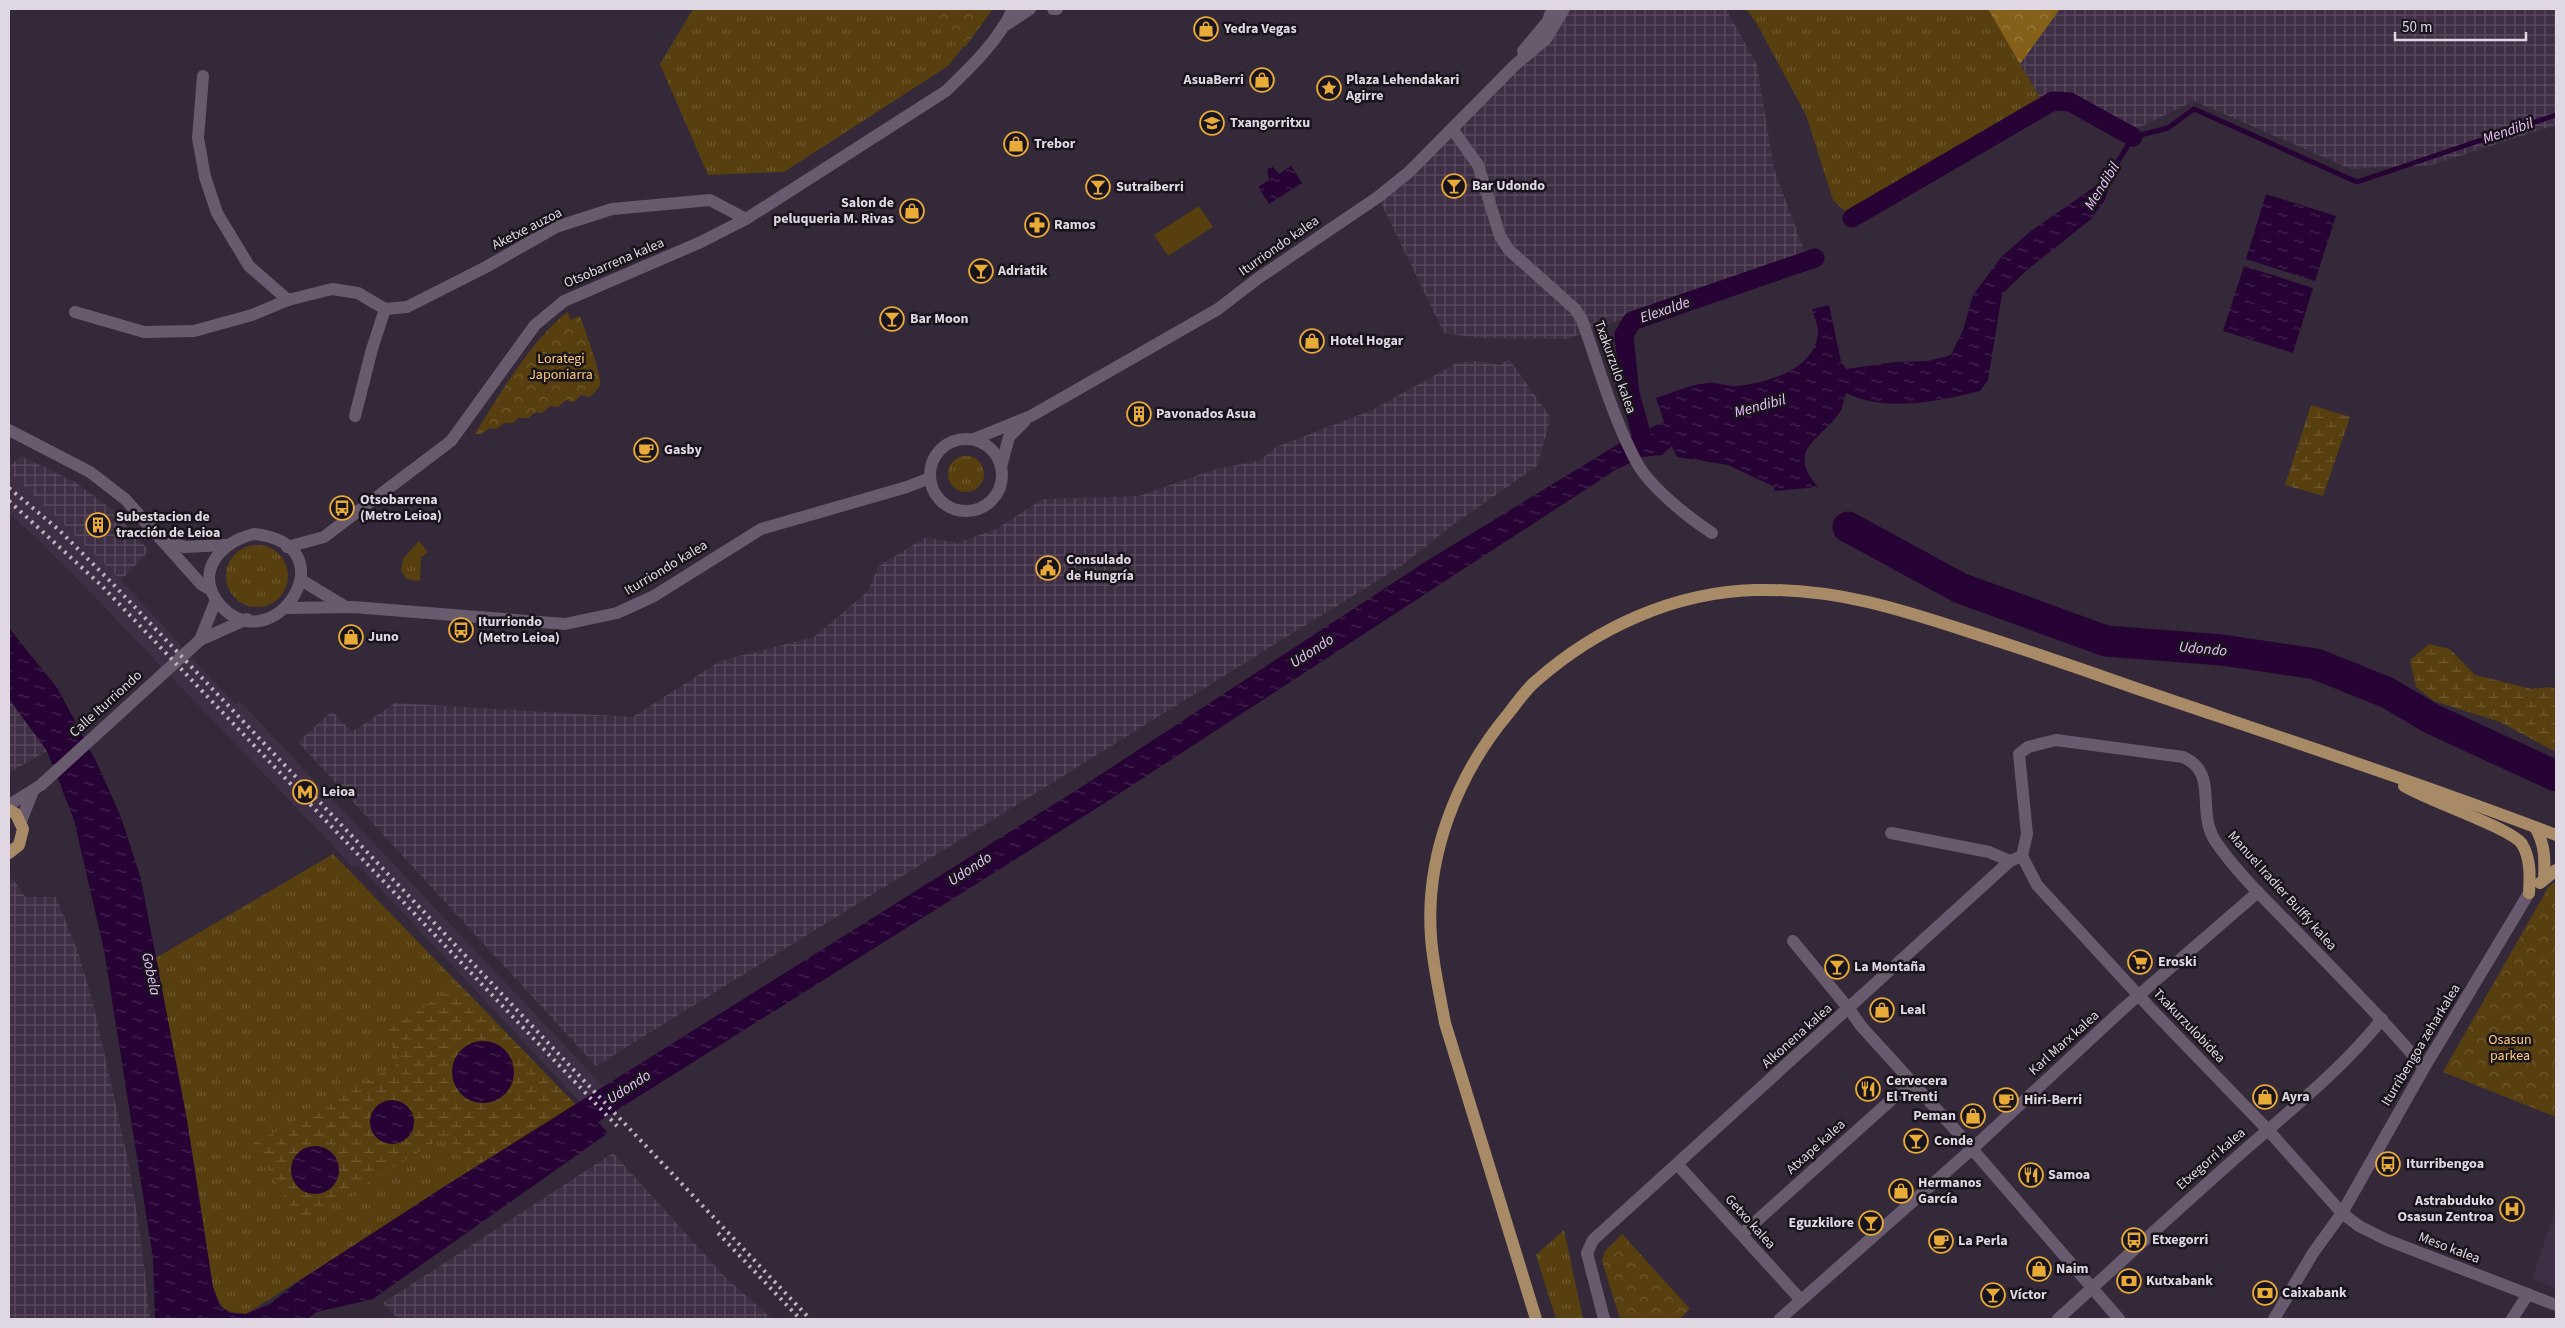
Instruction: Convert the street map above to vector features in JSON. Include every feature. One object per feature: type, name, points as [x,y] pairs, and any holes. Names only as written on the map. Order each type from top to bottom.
[{"type":"main road","points":[[1536,1319],[1446,1023],[1436,976],[1431,934],[1432,895],[1439,848],[1463,779],[1495,729],[1534,683],[1610,628],[1653,610],[1709,596],[1753,590],[1828,592],[1891,606],[2385,774],[2556,835]]},
{"type":"main road","points":[[2385,774],[2419,795],[2506,832],[2521,843],[2530,873],[2529,893]]},
{"type":"main road","points":[[9,810],[21,821],[22,837],[19,845],[9,853]]},
{"type":"main road","points":[[2535,827],[2542,839],[2546,855],[2544,878]]},
{"type":"main road","points":[[2529,893],[2544,878],[2556,870]]},
{"type":"street","points":[[1006,25],[1013,9]]},
{"type":"street","points":[[1006,25],[1030,9]]},
{"type":"street","name":"Iturriondo kalea","points":[[1516,64],[1524,50],[1548,21],[1552,9]]},
{"type":"street","name":"Iturriondo kalea","points":[[1031,416],[1009,437],[1001,467],[1002,479],[996,494],[984,506],[972,510],[960,510],[944,503],[933,489],[930,478],[930,466],[942,447],[963,439],[974,439],[1031,416],[1218,309],[1257,279],[1378,197],[1453,130],[1516,64],[1546,39],[1564,9]]},
{"type":"street","name":"Otsobarrena kalea","points":[[287,546],[324,537],[451,441],[518,347],[546,314],[576,295],[701,242],[746,220],[946,90],[963,75],[1006,25]]},
{"type":"street","points":[[203,76],[198,138],[205,177],[217,213],[249,266],[288,300]]},
{"type":"street","name":"Txakurzulo kalea","points":[[1453,130],[1478,165],[1500,236],[1509,250],[1574,308],[1582,320],[1622,430],[1638,464],[1690,518],[1712,533]]},
{"type":"street","name":"Aketxe auzoa","points":[[385,309],[407,307],[491,264],[556,227],[612,209],[710,200],[746,220]]},
{"type":"street","points":[[75,312],[144,332],[194,331],[252,315],[288,300],[332,289],[358,293],[385,309],[372,349],[355,416]]},
{"type":"street","points":[[9,430],[90,472],[125,498],[200,584],[235,616],[261,620],[275,616],[286,608],[296,596],[301,580],[300,563],[287,546],[268,536],[254,534],[239,537],[226,545],[216,556],[210,569],[213,595]]},
{"type":"street","points":[[974,439],[992,449],[1001,467]]},
{"type":"street","name":"Iturriondo kalea","points":[[286,608],[344,607],[564,624],[590,620],[617,613],[654,596],[761,529],[908,488],[930,478]]},
{"type":"street","points":[[158,534],[184,547],[226,545]]},
{"type":"street","points":[[301,580],[344,607]]},
{"type":"street","name":"Calle Iturriondo","points":[[196,643],[213,595]]},
{"type":"street","name":"Calle Iturriondo","points":[[9,805],[34,791],[196,643],[247,619]]},
{"type":"street","name":"Manuel Iradier Bulffy kalea","points":[[2022,856],[2026,834],[2019,754],[2028,747],[2056,740],[2183,757],[2195,762],[2205,778],[2205,814],[2210,832],[2216,843],[2258,892],[2382,1019],[2424,1068]]},
{"type":"street","name":"Calle Iturriondo","points":[[21,821],[34,791]]},
{"type":"street","points":[[1892,833],[1989,852],[2010,862]]},
{"type":"street","name":"Alkonena kalea","points":[[1604,1319],[1587,1253],[1593,1240],[2010,862],[2022,856]]},
{"type":"street","name":"Txakurzulobidea","points":[[2022,856],[2037,885],[2268,1130],[2342,1213]]},
{"type":"street","name":"Karl Marx kalea","points":[[1780,1319],[1972,1149],[2139,995],[2258,892]]},
{"type":"street","name":"Iturribengoa zeharkalea","points":[[2342,1213],[2424,1068],[2529,893]]},
{"type":"street","points":[[1793,941],[1861,1026],[1910,1083],[1972,1149],[2119,1319]]},
{"type":"street","name":"Etxegorri kalea","points":[[2058,1319],[2091,1287],[2268,1130],[2366,1039],[2382,1019]]},
{"type":"street","name":"Atxape kalea","points":[[1742,1234],[1910,1083]]},
{"type":"street","name":"Getxo kalea","points":[[1677,1164],[1801,1300]]},
{"type":"street","points":[[2274,1319],[2313,1253],[2342,1213]]},
{"type":"street","name":"Meso kalea","points":[[2342,1213],[2359,1226],[2387,1240],[2556,1305]]},
{"type":"street","points":[[2512,1319],[2528,1294]]},
{"type":"shaded area","points":[[1564,9],[1726,9],[1757,65],[1774,169],[1805,253],[1567,339],[1479,338],[1444,333],[1378,197]]},
{"type":"shaded area","points":[[2060,9],[2556,9],[2556,125],[2431,165],[2351,169],[2194,101],[2138,128],[2062,91],[2040,98],[2020,64]]},
{"type":"shaded area","points":[[1509,359],[1551,418],[1537,466],[1450,527],[1401,566],[596,1066],[298,742],[332,711],[352,732],[395,703],[633,717],[720,661],[814,637],[867,592],[879,566],[926,537],[957,543],[996,529],[1043,499],[1139,496],[1213,470],[1261,460],[1276,447],[1372,410],[1457,363],[1476,361],[1500,365]]},
{"type":"shaded area","points":[[21,456],[75,482],[115,512],[149,551],[121,580],[9,471],[9,467]]},
{"type":"shaded area","points":[[9,471],[121,580],[235,704],[239,701],[251,713],[604,1087],[580,1102],[358,865],[354,868],[63,564],[9,513]]},
{"type":"shaded area","points":[[9,699],[47,751],[9,773]]},
{"type":"shaded area","points":[[9,879],[14,880],[25,897],[56,897],[79,955],[93,1003],[129,1165],[141,1240],[150,1319],[9,1319]]},
{"type":"shaded area","points":[[613,1153],[725,1277],[772,1319],[398,1319],[383,1303]]},
{"type":"shaded area","points":[[2556,1208],[2556,1288],[2532,1279]]},
{"type":"green space","points":[[693,9],[993,9],[948,66],[784,172],[708,175],[660,64]]},
{"type":"green space","points":[[923,9],[993,9],[965,47]]},
{"type":"green space","points":[[1746,9],[1988,9],[2040,98],[1852,218],[1833,200],[1806,115],[1757,24]]},
{"type":"green space","points":[[1988,9],[2060,9],[2020,64]]},
{"type":"green space","points":[[1199,206],[1213,227],[1168,256],[1154,235]]},
{"type":"green space","name":"Lorategi Japoniarra","points":[[567,312],[571,320],[580,316],[600,379],[598,388],[590,397],[581,395],[574,402],[566,400],[558,407],[550,406],[542,413],[536,412],[528,418],[518,418],[513,423],[504,423],[496,429],[490,428],[481,434],[475,434],[505,386],[541,337]]},
{"type":"green space","points":[[2311,405],[2350,417],[2323,496],[2285,485]]},
{"type":"green space","points":[[966,456],[979,461],[984,474],[979,487],[966,492],[953,487],[948,474],[953,461]]},
{"type":"green space","points":[[419,541],[428,552],[421,557],[420,581],[407,579],[401,571],[403,559]]},
{"type":"green space","points":[[257,545],[269,548],[279,554],[285,564],[288,576],[285,588],[279,598],[269,604],[257,607],[245,604],[235,598],[229,588],[226,576],[229,564],[235,554],[245,548]]},
{"type":"green space","points":[[2429,644],[2450,649],[2475,675],[2532,689],[2549,687],[2556,689],[2556,752],[2500,722],[2434,701],[2416,687],[2410,660]]},
{"type":"green space","points":[[333,854],[576,1105],[246,1314],[232,1312],[224,1308],[218,1300],[213,1287],[187,1120],[156,958]]},
{"type":"green space","name":"Osasun parkea","points":[[2556,882],[2556,1117],[2443,1072],[2549,886]]},
{"type":"green space","points":[[459,984],[576,1105],[472,1170],[446,1135],[301,1224],[253,1144],[401,1062],[384,1033]]},
{"type":"green space","points":[[1564,1230],[1583,1319],[1556,1319],[1536,1255]]},
{"type":"green space","points":[[1622,1234],[1690,1309],[1679,1319],[1620,1319],[1602,1261],[1605,1251]]},
{"type":"water","points":[[1291,166],[1302,183],[1269,204],[1258,187],[1269,180],[1267,169],[1273,167],[1279,174]]},
{"type":"water","name":"Gobela","points":[[2115,166],[2105,200],[2090,220],[2026,271],[2002,294],[1988,380],[1980,391],[1931,401],[1895,404],[1878,403],[1846,393],[1840,412],[1816,438],[1805,454],[1805,463],[1809,474],[1818,487],[1774,491],[1775,487],[1728,465],[1677,457],[1672,446],[1662,455],[1642,457],[1614,471],[1097,808],[598,1122],[608,1133],[373,1299],[317,1312],[307,1319],[155,1319],[153,1258],[104,950],[74,820],[47,751],[9,699],[9,628],[58,689],[96,761],[121,817],[141,879],[187,1120],[213,1287],[220,1306],[230,1313],[246,1314],[270,1304],[299,1281],[445,1186],[1083,786],[1425,562],[1633,435],[1664,422],[1656,398],[1702,384],[1712,383],[1738,386],[1763,381],[1776,377],[1800,364],[1815,345],[1818,332],[1812,309],[1829,305],[1841,361],[1846,369],[1895,362],[1928,361],[1951,355],[1963,330],[1973,295],[2002,256],[2031,231],[2093,188]]},
{"type":"water","points":[[2266,194],[2336,216],[2315,281],[2246,259]]},
{"type":"water","points":[[2244,266],[2313,288],[2293,353],[2223,331]]},
{"type":"water","points":[[477,1041],[489,1041],[505,1050],[512,1060],[514,1072],[512,1084],[505,1094],[489,1103],[477,1103],[466,1098],[457,1089],[452,1078],[452,1066],[457,1055],[466,1046]]},
{"type":"water","points":[[396,1100],[408,1106],[413,1113],[413,1131],[408,1138],[401,1143],[388,1144],[380,1141],[373,1134],[370,1118],[373,1110],[380,1103]]},
{"type":"water","points":[[310,1146],[320,1146],[329,1150],[335,1156],[339,1170],[335,1184],[329,1190],[320,1194],[310,1194],[301,1190],[295,1184],[291,1175],[291,1165],[295,1156],[301,1150]]},
{"type":"waterway","points":[[1852,218],[2053,101],[2070,102],[2133,137]]},
{"type":"waterway","name":"Mendibil","points":[[2112,171],[2133,137],[2168,128],[2194,109],[2357,182],[2556,115]]},
{"type":"waterway","name":"Elexalde","points":[[1643,440],[1630,394],[1624,335],[1632,321],[1815,258]]},
{"type":"waterway","name":"Udondo","points":[[1848,527],[1960,588],[2106,641],[2222,650],[2316,664],[2388,693],[2432,719],[2556,776]]},
{"type":"railway","points":[[9,488],[59,530],[111,582],[810,1319]]},
{"type":"railway","points":[[9,501],[102,586],[617,1126]]},
{"type":"railway","points":[[718,1233],[800,1319]]},
{"type":"place","name":"Yedra Vegas","points":[[1206,29]]},
{"type":"place","name":"AsuaBerri","points":[[1262,80]]},
{"type":"place","name":"Plaza Lehendakari Agirre","points":[[1329,88]]},
{"type":"place","name":"Txangorritxu","points":[[1212,123]]},
{"type":"place","name":"Trebor","points":[[1016,144]]},
{"type":"place","name":"Bar Udondo","points":[[1454,186]]},
{"type":"place","name":"Sutraiberri","points":[[1098,187]]},
{"type":"place","name":"Salon de peluqueria M. Rivas","points":[[912,211]]},
{"type":"place","name":"Ramos","points":[[1037,225]]},
{"type":"place","name":"Adriatik","points":[[981,271]]},
{"type":"place","name":"Bar Moon","points":[[892,319]]},
{"type":"place","name":"Hotel Hogar","points":[[1312,341]]},
{"type":"place","name":"Pavonados Asua","points":[[1139,414]]},
{"type":"place","name":"Gasby","points":[[646,450]]},
{"type":"place","name":"Otsobarrena (Metro Leioa)","points":[[342,508]]},
{"type":"place","name":"Subestacion de tracción de Leioa","points":[[98,525]]},
{"type":"place","name":"Consulado de Hungría","points":[[1048,568]]},
{"type":"place","name":"Iturriondo (Metro Leioa)","points":[[461,630]]},
{"type":"place","name":"Juno","points":[[351,637]]},
{"type":"place","name":"Leioa","points":[[305,792]]},
{"type":"place","name":"Eroski","points":[[2140,962]]},
{"type":"place","name":"La Montaña","points":[[1837,967]]},
{"type":"place","name":"Leal","points":[[1882,1010]]},
{"type":"place","name":"Cervecera El Trenti","points":[[1868,1089]]},
{"type":"place","name":"Ayra","points":[[2265,1097]]},
{"type":"place","name":"Hiri-Berri","points":[[2006,1100]]},
{"type":"place","name":"Peman","points":[[1973,1116]]},
{"type":"place","name":"Conde","points":[[1916,1141]]},
{"type":"place","name":"Iturribengoa","points":[[2388,1164]]},
{"type":"place","name":"Samoa","points":[[2031,1175]]},
{"type":"place","name":"Hermanos García","points":[[1901,1191]]},
{"type":"place","name":"Astrabuduko Osasun Zentroa","points":[[2512,1209]]},
{"type":"place","name":"Eguzkilore","points":[[1871,1223]]},
{"type":"place","name":"Etxegorri","points":[[2134,1240]]},
{"type":"place","name":"La Perla","points":[[1941,1241]]},
{"type":"place","name":"Naim","points":[[2039,1269]]},
{"type":"place","name":"Kutxabank","points":[[2129,1281]]},
{"type":"place","name":"Caixabank","points":[[2265,1293]]},
{"type":"place","name":"Víctor","points":[[1993,1295]]}]
